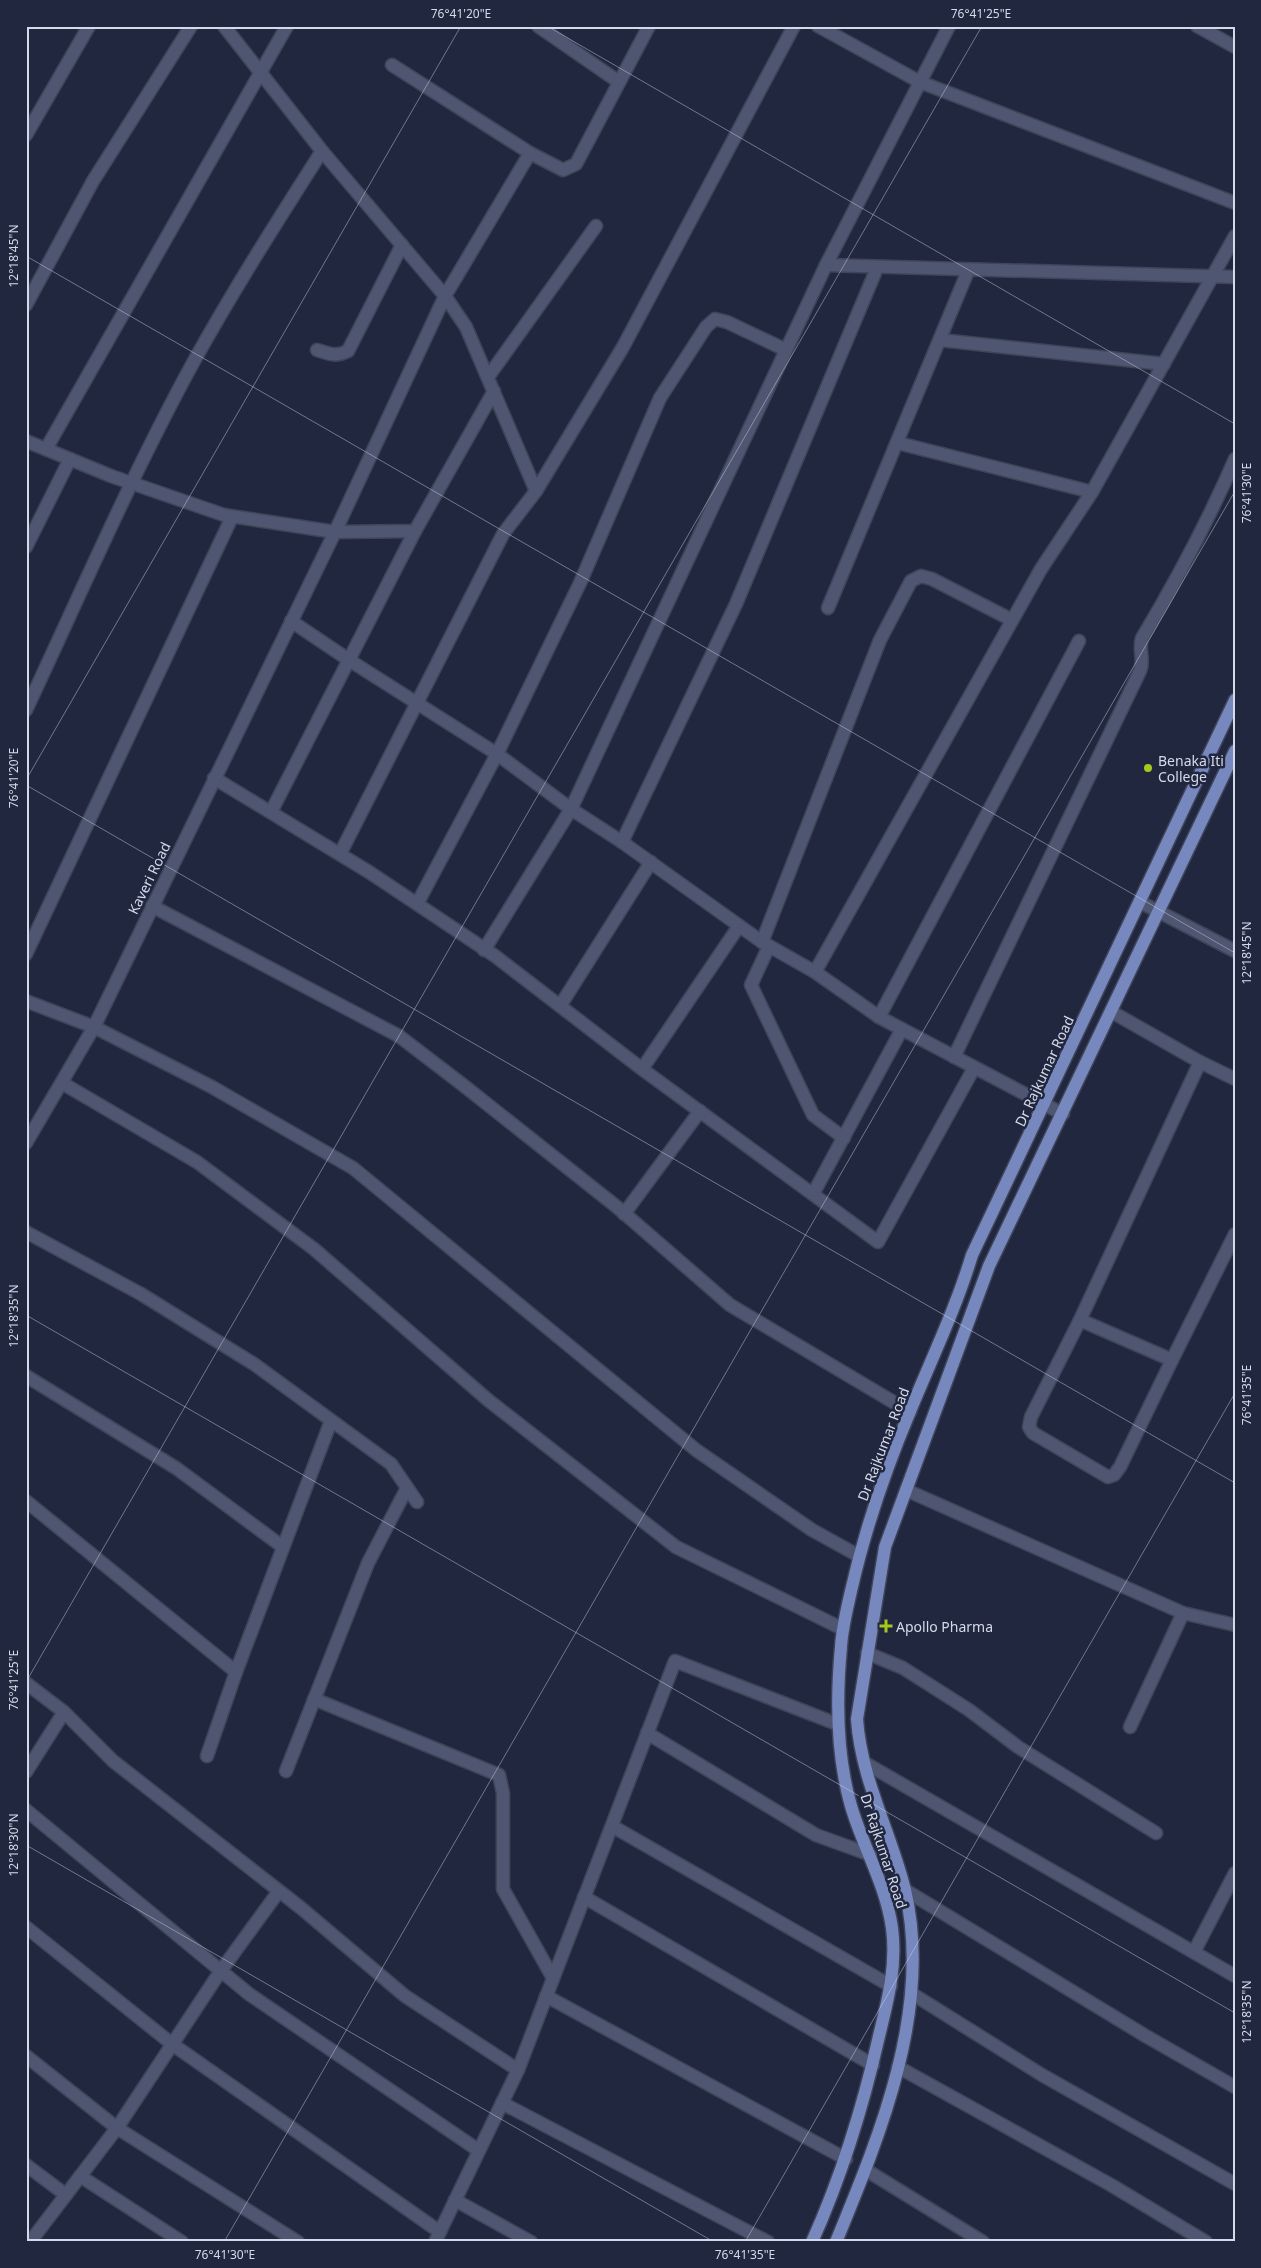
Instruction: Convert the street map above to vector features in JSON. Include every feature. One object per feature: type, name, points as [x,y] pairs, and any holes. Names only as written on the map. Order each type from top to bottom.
[{"type":"main road","name":"Dr Rajkumar Road","points":[[812,2242],[846,2159],[873,2065],[891,1986],[892,1929],[882,1885],[852,1807],[837,1724],[843,1630],[859,1556],[910,1412],[960,1294],[972,1255],[1235,700]]},
{"type":"main road","name":"Dr Rajkumar Road","points":[[836,2242],[866,2170],[898,2067],[911,1993],[912,1937],[905,1890],[876,1804],[858,1736],[857,1719],[885,1547],[989,1266],[1112,1012],[1235,751]]},
{"type":"street","points":[[26,134],[89,26]]},
{"type":"street","points":[[26,305],[94,182],[191,26]]},
{"type":"street","points":[[224,26],[322,151],[445,296],[466,327],[536,491]]},
{"type":"street","points":[[46,449],[262,74],[287,26]]},
{"type":"street","points":[[538,26],[619,82]]},
{"type":"street","points":[[392,65],[530,152],[563,170],[576,164],[649,26]]},
{"type":"street","points":[[340,854],[503,534],[536,491],[642,313],[794,26]]},
{"type":"street","points":[[818,26],[920,82],[1235,203]]},
{"type":"street","points":[[484,950],[571,809],[826,265],[949,26]]},
{"type":"street","points":[[1197,26],[1235,47]]},
{"type":"street","points":[[26,710],[132,484],[193,363],[248,267],[322,151]]},
{"type":"street","name":"Kaveri Road","points":[[26,1143],[94,1028],[335,532],[445,296],[530,152]]},
{"type":"street","points":[[488,377],[596,226]]},
{"type":"street","points":[[815,972],[1041,569],[1092,492],[1235,236]]},
{"type":"street","points":[[317,350],[339,356],[348,351],[402,245]]},
{"type":"street","points":[[826,265],[968,271],[1235,277]]},
{"type":"street","points":[[622,842],[736,604],[877,268]]},
{"type":"street","points":[[828,608],[968,271]]},
{"type":"street","points":[[417,904],[497,754],[580,583],[660,398],[706,327],[715,319],[727,322],[786,350]]},
{"type":"street","points":[[940,340],[1164,364]]},
{"type":"street","points":[[271,812],[415,531],[494,391]]},
{"type":"street","points":[[26,441],[132,484],[232,516],[335,532],[415,531]]},
{"type":"street","points":[[898,443],[1092,492]]},
{"type":"street","points":[[26,548],[70,459]]},
{"type":"street","points":[[954,1057],[1140,671],[1143,664],[1140,646],[1142,638],[1173,586],[1219,496],[1235,459]]},
{"type":"street","points":[[26,954],[232,516]]},
{"type":"street","points":[[844,1138],[812,1114],[750,985],[880,640],[911,581],[921,576],[932,579],[1012,620]]},
{"type":"street","points":[[291,620],[349,660],[497,754],[571,809],[651,862],[739,926],[815,972],[879,1017],[1063,1114]]},
{"type":"street","points":[[879,1017],[1079,641]]},
{"type":"street","points":[[214,778],[340,854],[484,950],[642,1069],[878,1242],[974,1068]]},
{"type":"street","points":[[560,1006],[651,862]]},
{"type":"street","points":[[1140,902],[1235,951]]},
{"type":"street","points":[[152,906],[399,1036],[624,1214],[730,1305],[910,1412]]},
{"type":"street","points":[[642,1069],[739,926]]},
{"type":"street","points":[[26,1000],[94,1028],[212,1086],[353,1168],[696,1450],[812,1530],[859,1556]]},
{"type":"street","points":[[1112,1012],[1200,1062],[1235,1079]]},
{"type":"street","points":[[813,1194],[902,1029]]},
{"type":"street","points":[[1200,1062],[1080,1320],[1031,1417],[1029,1426],[1033,1433],[1108,1477],[1114,1475],[1120,1467],[1235,1234]]},
{"type":"street","points":[[62,1083],[197,1162],[314,1249],[488,1400],[676,1547],[843,1630]]},
{"type":"street","points":[[624,1214],[700,1111]]},
{"type":"street","points":[[26,1232],[149,1299],[254,1364],[391,1464],[417,1502]]},
{"type":"street","points":[[1080,1320],[1172,1360]]},
{"type":"street","points":[[26,1376],[176,1468],[283,1547]]},
{"type":"street","points":[[207,1756],[236,1672],[331,1421]]},
{"type":"street","points":[[286,1771],[368,1563],[407,1488]]},
{"type":"street","points":[[906,1490],[1183,1613],[1235,1625]]},
{"type":"street","points":[[26,1501],[236,1672]]},
{"type":"street","points":[[1130,1726],[1183,1613]]},
{"type":"street","points":[[868,1653],[903,1668],[969,1710],[1018,1747],[1156,1833]]},
{"type":"street","points":[[26,1927],[172,2044],[438,2237],[478,2150],[518,2070],[674,1662],[837,1724]]},
{"type":"street","points":[[26,1683],[64,1712],[114,1761],[279,1891],[405,1996],[518,2070]]},
{"type":"street","points":[[314,1700],[499,1775],[503,1792],[503,1889],[553,1978]]},
{"type":"street","points":[[26,1772],[64,1712]]},
{"type":"street","points":[[647,1733],[816,1835],[871,1855]]},
{"type":"street","points":[[865,1763],[1235,1976]]},
{"type":"street","points":[[26,1810],[220,1972],[478,2150]]},
{"type":"street","points":[[612,1826],[891,1986]]},
{"type":"street","points":[[1194,1952],[1235,1873]]},
{"type":"street","points":[[905,1890],[1144,2035],[1235,2087]]},
{"type":"street","points":[[30,2242],[118,2128],[220,1972],[279,1891]]},
{"type":"street","points":[[584,1897],[873,2065]]},
{"type":"street","points":[[911,1993],[1042,2074],[1235,2184]]},
{"type":"street","points":[[546,1996],[846,2159]]},
{"type":"street","points":[[26,2056],[118,2128],[298,2242]]},
{"type":"street","points":[[898,2067],[1111,2186],[1206,2242]]},
{"type":"street","points":[[502,2103],[768,2242]]},
{"type":"street","points":[[26,2165],[66,2195]]},
{"type":"street","points":[[866,2170],[983,2242]]},
{"type":"street","points":[[80,2176],[182,2242]]},
{"type":"street","points":[[455,2200],[531,2242]]},
{"type":"place","name":"Benaka Iti College","points":[[1148,768]]},
{"type":"place","name":"Apollo Pharma","points":[[886,1626]]}]
